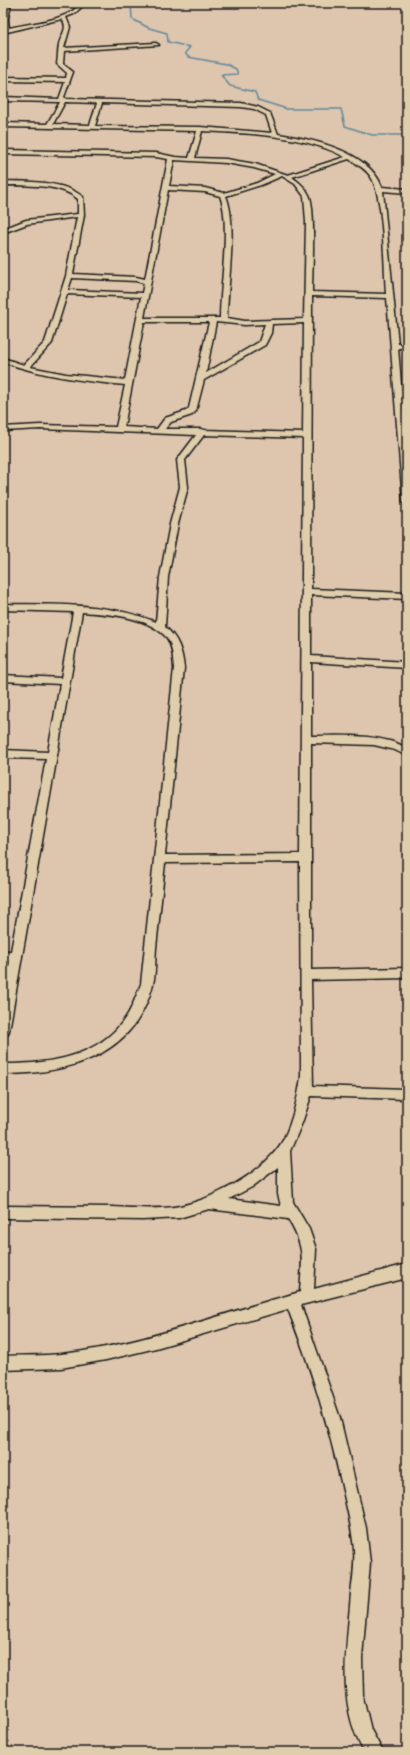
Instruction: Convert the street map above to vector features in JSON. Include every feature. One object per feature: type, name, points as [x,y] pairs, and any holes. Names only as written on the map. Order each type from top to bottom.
[{"type":"street","points":[[9,3],[5,12],[5,31],[63,17],[72,13],[84,3]]},
{"type":"street","points":[[63,17],[68,25],[62,50],[61,66],[70,72],[61,96],[64,100]]},
{"type":"street","points":[[62,50],[156,45]]},
{"type":"street","points":[[3,79],[68,80]]},
{"type":"street","points":[[3,99],[220,104],[248,107],[268,114],[276,136]]},
{"type":"street","points":[[50,126],[64,100]]},
{"type":"street","points":[[92,127],[100,101]]},
{"type":"street","points":[[3,125],[200,129],[276,136],[328,147],[350,157],[368,169],[374,176],[380,189],[407,502]]},
{"type":"street","points":[[189,152],[200,129]]},
{"type":"street","points":[[3,152],[170,157],[189,152],[255,166],[284,176],[301,187],[309,201],[306,507],[306,1091],[296,1123],[284,1151],[268,1168],[246,1183],[209,1203],[179,1212],[143,1214],[3,1212]]},
{"type":"street","points":[[120,428],[130,383],[166,188],[170,157]]},
{"type":"street","points":[[166,188],[207,191],[223,195],[350,157]]},
{"type":"street","points":[[3,183],[44,186],[74,192],[82,198],[81,215],[69,276],[48,343],[25,368]]},
{"type":"street","points":[[380,189],[407,190]]},
{"type":"street","points":[[223,195],[225,198],[228,226],[223,320]]},
{"type":"street","points":[[3,231],[26,222],[81,215]]},
{"type":"street","points":[[69,276],[136,278],[148,282]]},
{"type":"street","points":[[64,292],[146,295]]},
{"type":"street","points":[[308,294],[390,296]]},
{"type":"street","points":[[141,320],[223,320],[245,323],[308,322]]},
{"type":"street","points":[[160,430],[168,420],[191,411],[200,379],[213,320]]},
{"type":"street","points":[[200,379],[262,343],[269,323]]},
{"type":"street","points":[[394,346],[407,346]]},
{"type":"street","points":[[3,360],[25,368],[52,375],[130,383]]},
{"type":"street","points":[[398,388],[407,388]]},
{"type":"street","points":[[3,429],[40,427],[120,428],[307,436]]},
{"type":"street","points":[[160,627],[164,577],[174,524],[184,487],[181,460],[200,436],[201,431]]},
{"type":"street","points":[[307,592],[407,596]]},
{"type":"street","points":[[3,607],[78,610],[123,614],[137,617],[160,627],[171,637],[176,647],[179,668],[161,859],[147,984],[137,1011],[117,1037],[96,1050],[70,1061],[48,1067],[3,1069]]},
{"type":"street","points":[[3,1031],[64,681],[78,610]]},
{"type":"street","points":[[307,659],[407,665]]},
{"type":"street","points":[[3,678],[64,681]]},
{"type":"street","points":[[307,739],[383,743],[402,748],[407,752]]},
{"type":"street","points":[[3,754],[52,756]]},
{"type":"street","points":[[161,859],[306,858]]},
{"type":"street","points":[[3,956],[17,956]]},
{"type":"street","points":[[305,975],[407,973]]},
{"type":"street","points":[[306,1091],[407,1094]]},
{"type":"street","points":[[284,1151],[285,1194],[292,1213],[304,1233],[309,1250],[307,1297]]},
{"type":"street","points":[[209,1203],[292,1213]]},
{"type":"street","points":[[3,1363],[61,1361],[106,1353],[156,1341],[292,1301],[407,1271]]},
{"type":"street","points":[[292,1301],[331,1415],[359,1526],[362,1552],[354,1672],[355,1703],[360,1726],[374,1752]]},
{"type":"waterway","points":[[131,3],[132,19],[149,28],[167,33],[168,42],[190,47],[185,53],[188,57],[226,64],[236,69],[238,74],[221,75],[230,86],[255,92],[258,100],[287,109],[341,109],[345,126],[372,135],[407,135]]}]
